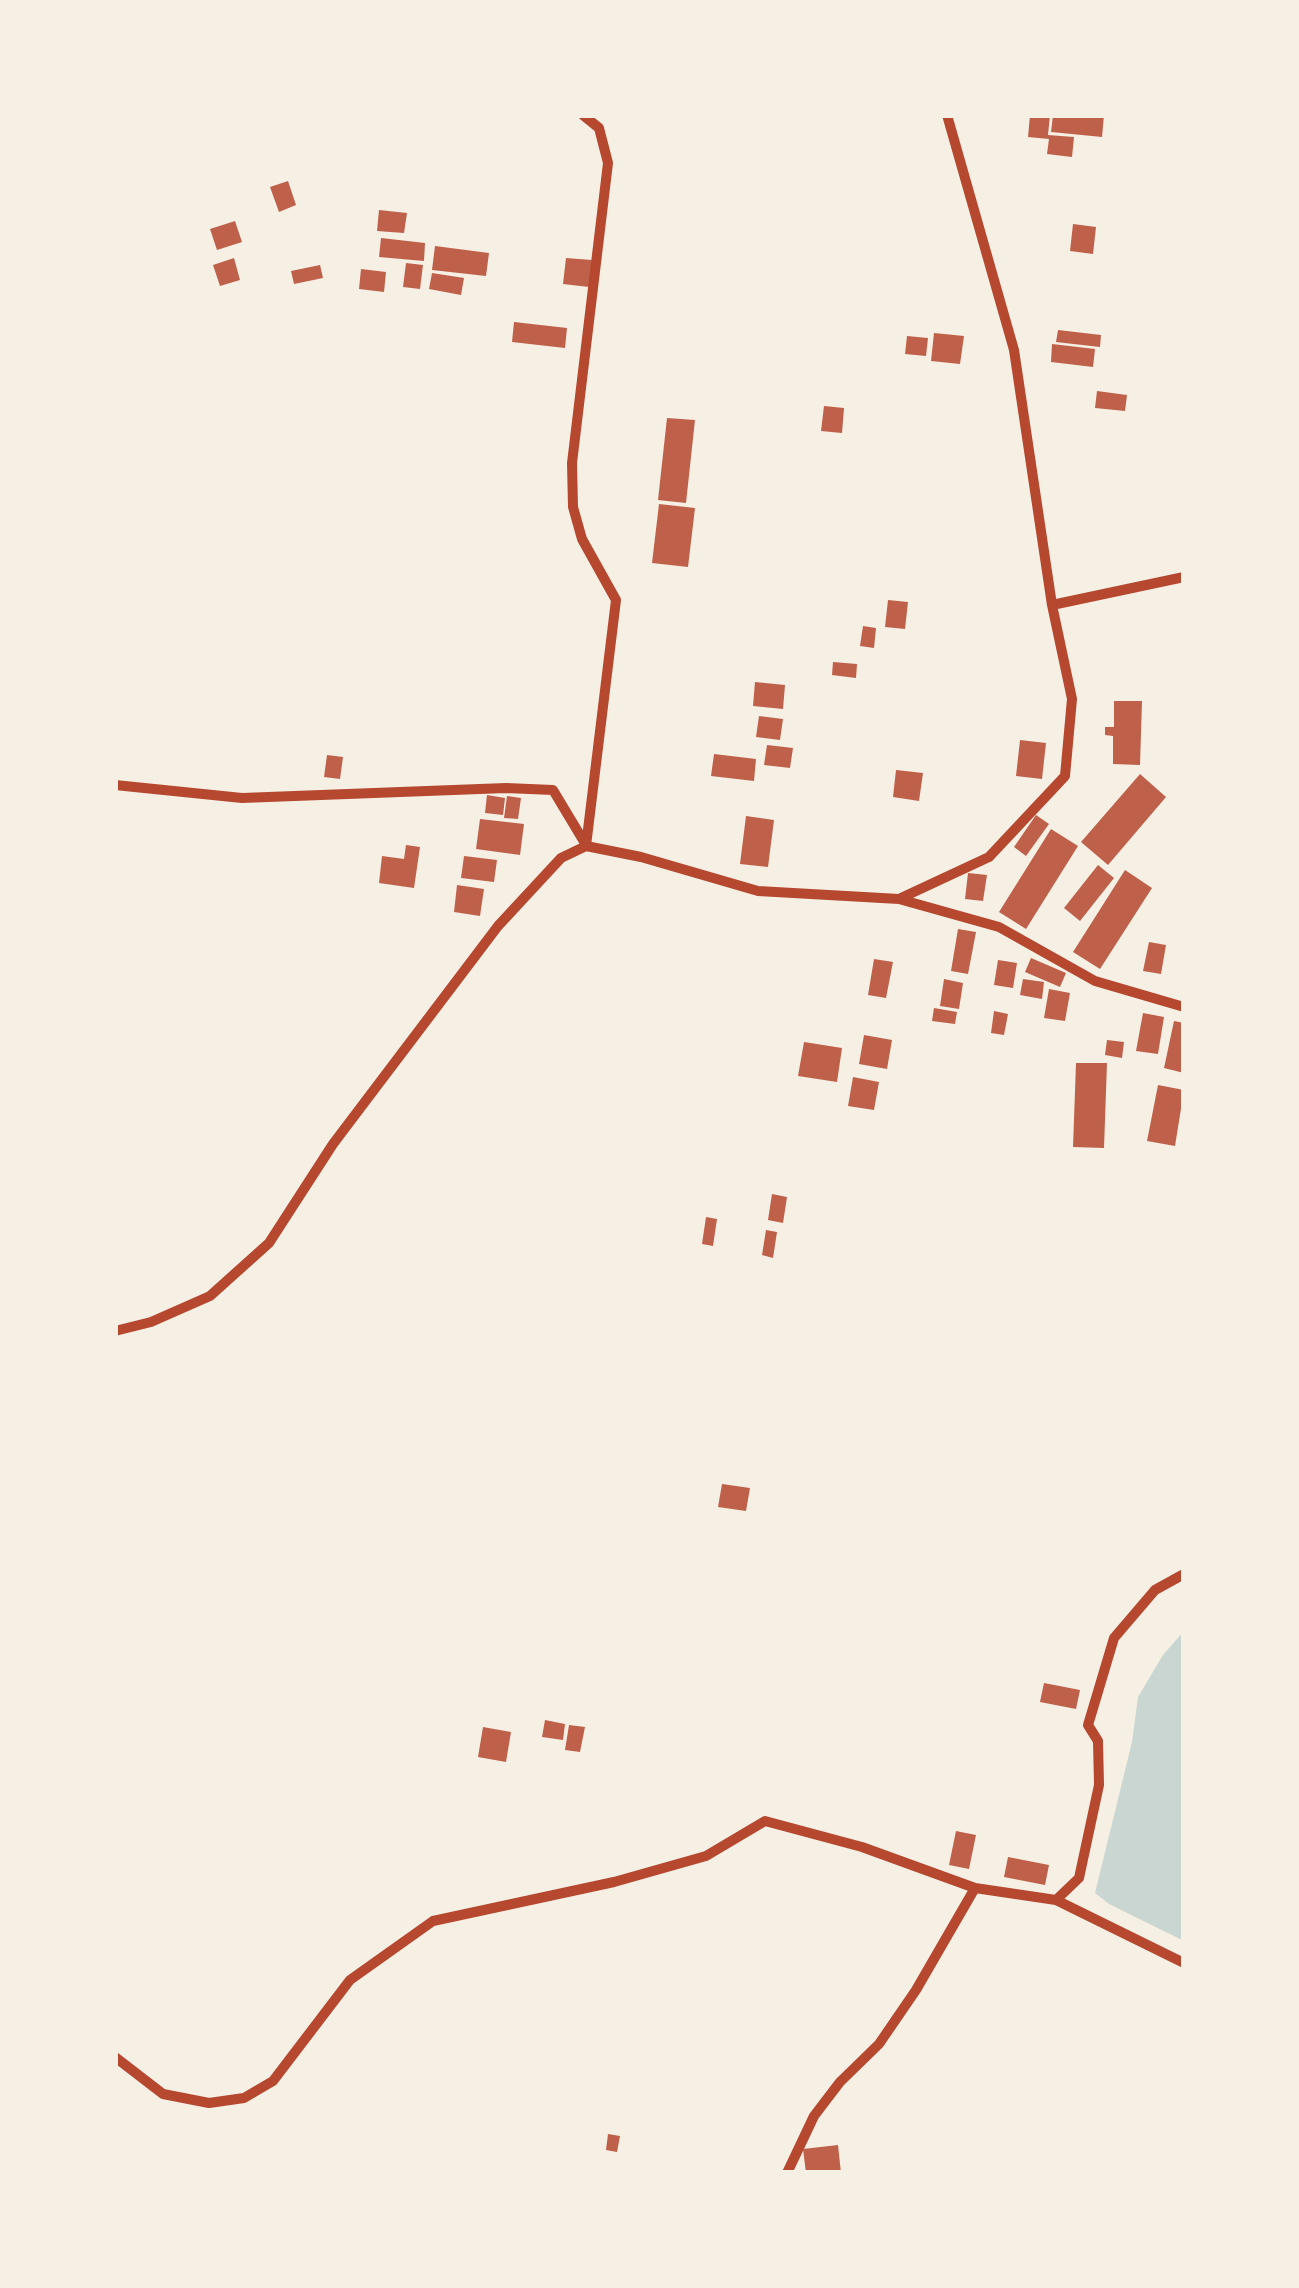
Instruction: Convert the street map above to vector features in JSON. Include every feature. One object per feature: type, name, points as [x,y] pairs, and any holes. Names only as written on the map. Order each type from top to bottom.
[{"type":"street","points":[[583,115],[599,128],[608,163],[572,463],[573,508],[582,539],[616,600],[586,846]]},
{"type":"street","points":[[899,899],[989,858],[1064,776],[1072,699],[1052,605],[1014,350],[947,115]]},
{"type":"street","points":[[1052,605],[1184,577]]},
{"type":"street","points":[[115,784],[242,798],[506,788],[553,790],[586,846]]},
{"type":"street","points":[[115,1331],[151,1322],[210,1296],[269,1243],[333,1144],[498,926],[560,858],[586,846],[641,857],[758,891],[899,899],[999,927],[1095,981],[1184,1007]]},
{"type":"street","points":[[1056,1900],[1079,1878],[1100,1785],[1098,1742],[1088,1725],[1114,1638],[1154,1590],[1184,1574]]},
{"type":"street","points":[[115,2057],[162,2094],[209,2103],[244,2098],[272,2081],[350,1980],[433,1921],[614,1882],[706,1856],[766,1821],[862,1847],[975,1888],[1056,1900],[1184,1964]]},
{"type":"street","points":[[787,2173],[814,2116],[840,2082],[879,2044],[916,1990],[975,1888]]},
{"type":"shaded area","points":[[1184,1631],[1184,1941],[1109,1904],[1095,1893],[1132,1742],[1138,1697],[1163,1655]]},
{"type":"building","points":[[1030,115],[1050,115],[1048,135],[1074,137],[1072,157],[1047,154],[1049,139],[1028,137]]},
{"type":"building","points":[[1053,115],[1104,115],[1102,137],[1051,132]]},
{"type":"building","points":[[288,181],[296,205],[279,212],[270,187]]},
{"type":"building","points":[[379,210],[407,213],[404,233],[377,231]]},
{"type":"building","points":[[235,221],[242,242],[217,250],[210,229]]},
{"type":"building","points":[[1073,224],[1096,227],[1093,254],[1070,251]]},
{"type":"building","points":[[381,238],[425,243],[424,261],[379,257]]},
{"type":"building","points":[[435,246],[489,253],[486,276],[432,270]]},
{"type":"building","points":[[234,258],[240,280],[220,286],[213,265]]},
{"type":"building","points":[[566,258],[592,260],[589,287],[563,284]]},
{"type":"building","points":[[406,263],[423,265],[420,289],[403,287]]},
{"type":"building","points":[[320,265],[323,278],[294,284],[291,271]]},
{"type":"building","points":[[361,269],[386,272],[384,292],[359,289]]},
{"type":"building","points":[[432,273],[464,278],[461,295],[429,289]]},
{"type":"building","points":[[514,322],[567,328],[565,348],[512,342]]},
{"type":"building","points":[[1058,330],[1101,335],[1100,347],[1056,342]]},
{"type":"building","points":[[934,333],[964,336],[960,364],[931,361]]},
{"type":"building","points":[[907,336],[928,338],[926,356],[905,354]]},
{"type":"building","points":[[1052,344],[1095,349],[1093,367],[1051,362]]},
{"type":"building","points":[[1097,391],[1127,395],[1125,411],[1095,408]]},
{"type":"building","points":[[824,406],[844,408],[842,433],[821,431]]},
{"type":"building","points":[[667,418],[695,420],[686,503],[658,500]]},
{"type":"building","points":[[659,504],[695,508],[688,567],[652,563]]},
{"type":"building","points":[[888,600],[908,602],[905,629],[885,627]]},
{"type":"building","points":[[863,626],[876,628],[874,648],[860,646]]},
{"type":"building","points":[[833,662],[857,664],[856,678],[832,675]]},
{"type":"building","points":[[755,682],[785,685],[783,709],[753,706]]},
{"type":"building","points":[[1114,701],[1142,701],[1140,765],[1113,764],[1113,736],[1105,735],[1105,727],[1114,727]]},
{"type":"building","points":[[759,716],[783,719],[780,740],[756,737]]},
{"type":"building","points":[[1020,740],[1046,743],[1042,779],[1016,776]]},
{"type":"building","points":[[767,745],[793,748],[790,768],[764,765]]},
{"type":"building","points":[[714,754],[756,759],[754,781],[711,776]]},
{"type":"building","points":[[327,755],[343,757],[340,779],[324,777]]},
{"type":"building","points":[[896,770],[923,773],[919,801],[893,797]]},
{"type":"building","points":[[1140,774],[1166,797],[1108,865],[1081,842]]},
{"type":"building","points":[[487,795],[505,798],[503,815],[485,813]]},
{"type":"building","points":[[507,796],[521,798],[518,819],[504,818]]},
{"type":"building","points":[[1036,815],[1049,824],[1026,856],[1014,847]]},
{"type":"building","points":[[746,816],[774,820],[768,867],[740,864]]},
{"type":"building","points":[[480,819],[524,824],[520,855],[476,849]]},
{"type":"building","points":[[1051,829],[1078,846],[1026,929],[999,912]]},
{"type":"building","points":[[406,845],[420,847],[414,888],[379,883],[382,856],[404,859]]},
{"type":"building","points":[[464,856],[497,860],[494,882],[461,878]]},
{"type":"building","points":[[1098,865],[1114,878],[1080,921],[1064,908]]},
{"type":"building","points":[[1125,870],[1152,888],[1100,969],[1073,952]]},
{"type":"building","points":[[968,873],[987,875],[983,901],[965,899]]},
{"type":"building","points":[[457,885],[484,889],[480,916],[454,912]]},
{"type":"building","points":[[958,929],[976,932],[968,974],[951,971]]},
{"type":"building","points":[[1149,942],[1166,945],[1161,974],[1143,971]]},
{"type":"building","points":[[1031,958],[1066,973],[1060,987],[1025,972]]},
{"type":"building","points":[[874,959],[893,962],[886,998],[868,995]]},
{"type":"building","points":[[998,960],[1017,963],[1013,988],[994,985]]},
{"type":"building","points":[[944,979],[963,983],[959,1009],[940,1006]]},
{"type":"building","points":[[1023,979],[1044,982],[1042,999],[1020,995]]},
{"type":"building","points":[[1049,989],[1070,993],[1065,1021],[1044,1018]]},
{"type":"building","points":[[934,1008],[957,1012],[955,1024],[932,1021]]},
{"type":"building","points":[[994,1011],[1008,1014],[1004,1035],[991,1033]]},
{"type":"building","points":[[1143,1013],[1164,1017],[1158,1054],[1136,1051]]},
{"type":"building","points":[[1174,1021],[1184,1023],[1184,1073],[1164,1068]]},
{"type":"building","points":[[864,1035],[892,1040],[887,1069],[859,1064]]},
{"type":"building","points":[[1107,1040],[1124,1042],[1122,1058],[1105,1055]]},
{"type":"building","points":[[804,1042],[842,1048],[837,1082],[798,1076]]},
{"type":"building","points":[[1076,1063],[1107,1063],[1104,1148],[1073,1147]]},
{"type":"building","points":[[853,1077],[879,1082],[874,1110],[848,1106]]},
{"type":"building","points":[[1158,1085],[1184,1090],[1175,1146],[1147,1141]]},
{"type":"building","points":[[772,1194],[787,1197],[783,1223],[768,1220]]},
{"type":"building","points":[[706,1217],[717,1219],[713,1246],[702,1244]]},
{"type":"building","points":[[766,1230],[777,1232],[773,1258],[762,1255]]},
{"type":"building","points":[[722,1484],[750,1488],[746,1511],[718,1507]]},
{"type":"building","points":[[1044,1683],[1080,1690],[1076,1709],[1040,1702]]},
{"type":"building","points":[[545,1720],[565,1724],[563,1740],[542,1737]]},
{"type":"building","points":[[569,1725],[585,1727],[580,1752],[565,1750]]},
{"type":"building","points":[[483,1727],[511,1732],[506,1762],[478,1757]]},
{"type":"building","points":[[956,1831],[976,1835],[969,1869],[949,1865]]},
{"type":"building","points":[[1008,1857],[1049,1865],[1045,1885],[1004,1877]]},
{"type":"building","points":[[608,2134],[620,2136],[617,2152],[606,2150]]},
{"type":"building","points":[[838,2145],[841,2173],[806,2173],[803,2149]]}]
